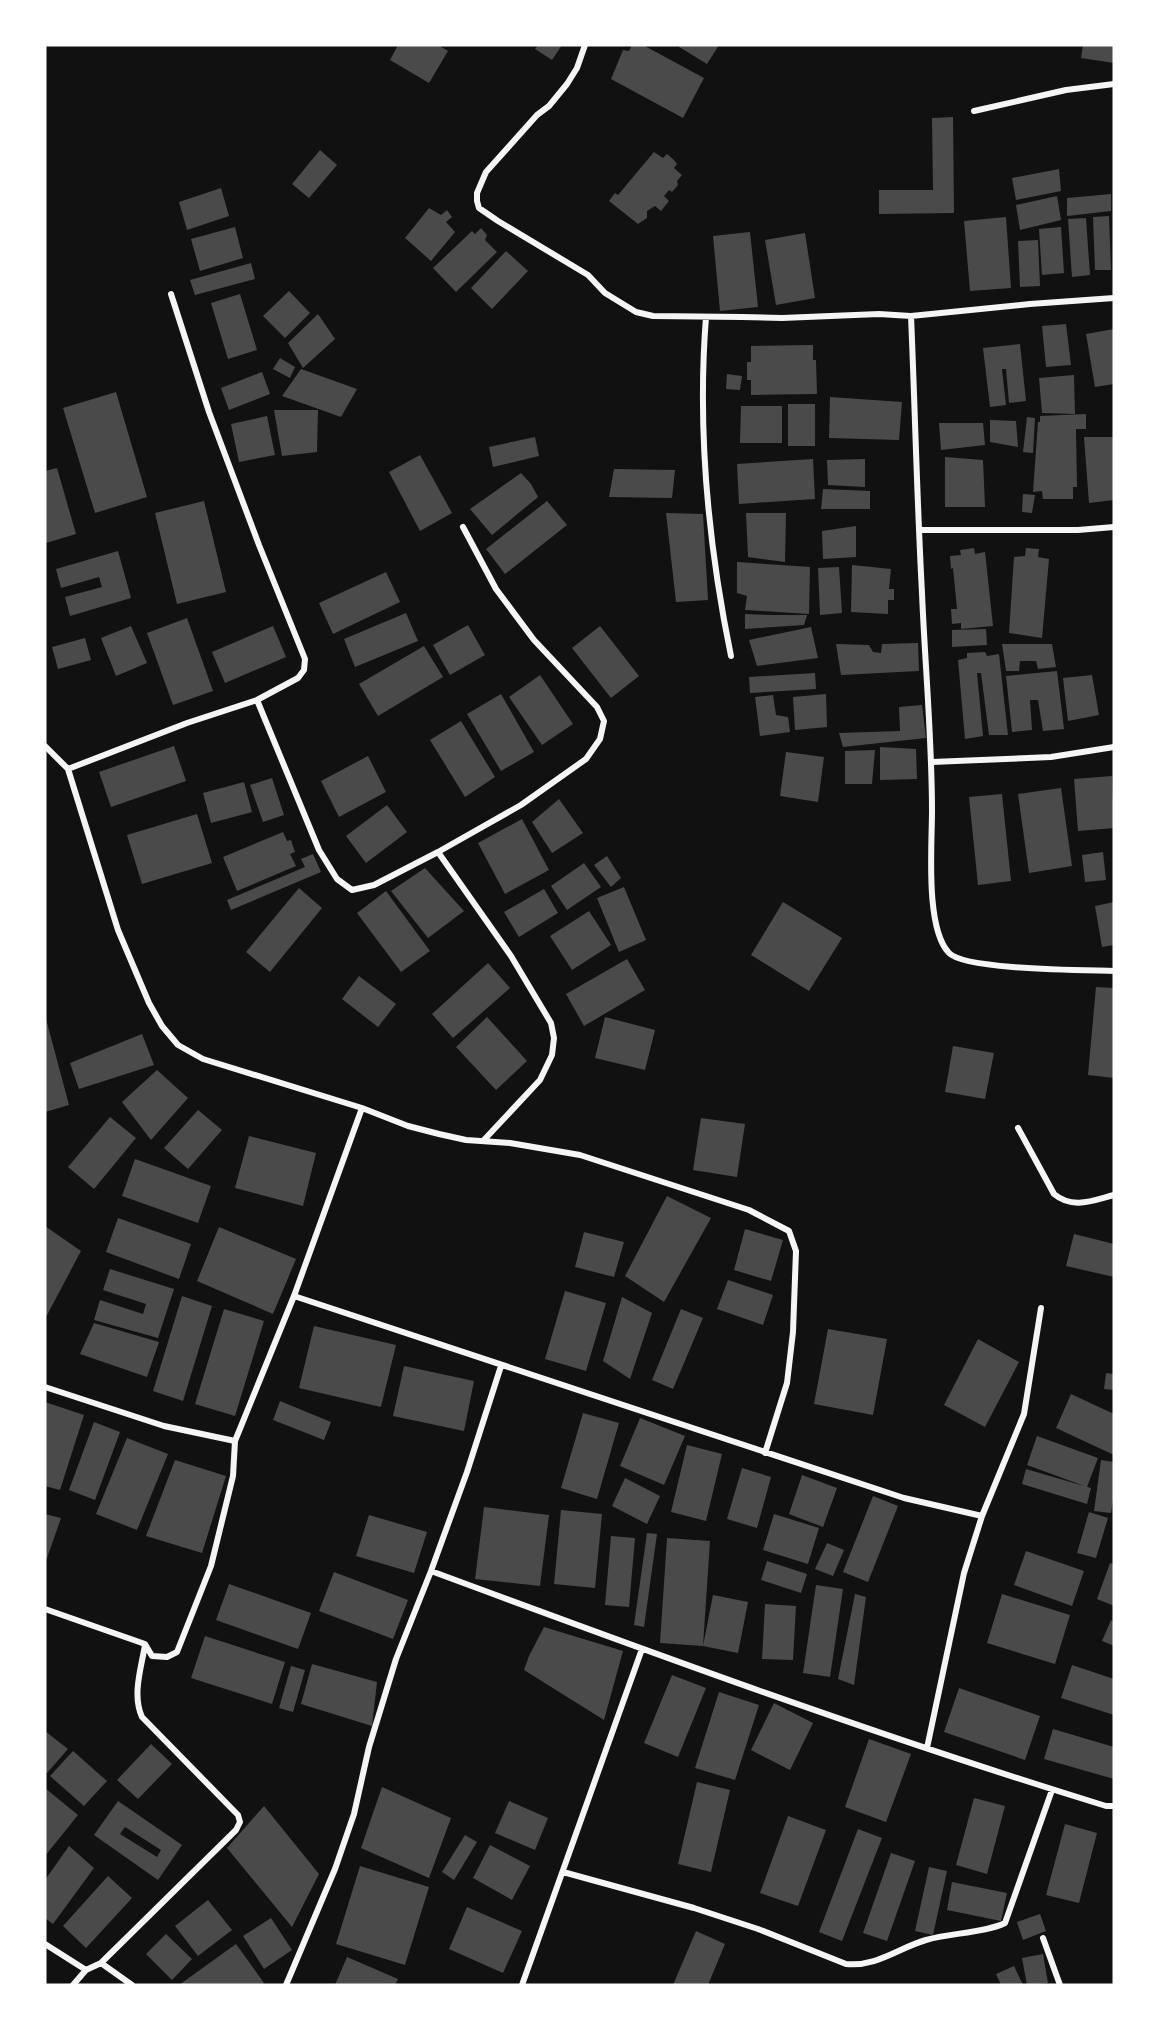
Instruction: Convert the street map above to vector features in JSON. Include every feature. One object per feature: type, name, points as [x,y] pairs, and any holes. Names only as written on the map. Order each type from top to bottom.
[{"type":"street","points":[[585,45],[577,68],[567,84],[486,172],[477,193],[479,208],[588,275],[605,293],[636,312],[652,316],[706,317],[782,318],[879,314],[911,316],[1114,298]]},
{"type":"street","points":[[974,111],[1066,90],[1114,84]]},
{"type":"street","points":[[68,769],[187,723],[257,700],[298,678],[304,670],[305,658],[213,423],[171,294]]},
{"type":"street","points":[[911,316],[919,530],[932,762],[932,887],[935,926],[949,954],[961,960],[1025,968],[1114,971]]},
{"type":"street","points":[[706,317],[702,394],[705,468],[721,609],[731,656]]},
{"type":"street","points":[[257,700],[319,850],[337,879],[352,890],[374,885],[438,852],[521,805],[586,759],[600,739],[604,722],[597,707],[534,640],[496,589],[463,527]]},
{"type":"street","points":[[919,530],[1078,530],[1114,527]]},
{"type":"street","points":[[45,746],[68,769],[118,930],[149,1003],[162,1026],[178,1045],[203,1059],[362,1108],[408,1126],[466,1140],[510,1143],[580,1155],[749,1210],[789,1231],[796,1251],[792,1342],[787,1383],[765,1453]]},
{"type":"street","points":[[932,762],[1051,757],[1114,747]]},
{"type":"street","points":[[438,852],[511,956],[551,1023],[554,1038],[552,1055],[540,1080],[483,1141]]},
{"type":"street","points":[[45,1610],[145,1644],[152,1656],[167,1657],[177,1652],[211,1566],[233,1476],[236,1441],[294,1296],[362,1108]]},
{"type":"street","points":[[1018,1128],[1058,1198],[1085,1203],[1114,1195]]},
{"type":"street","points":[[294,1296],[904,1498],[982,1516]]},
{"type":"street","points":[[927,1748],[964,1573],[982,1516],[1024,1414],[1041,1308]]},
{"type":"street","points":[[286,1985],[335,1869],[354,1814],[369,1747],[396,1659],[467,1472],[501,1366]]},
{"type":"street","points":[[45,1387],[164,1426],[236,1441]]},
{"type":"street","points":[[431,1571],[642,1649],[927,1748],[1052,1790],[1106,1806],[1114,1806]]},
{"type":"street","points":[[73,1985],[86,1970],[101,1963],[236,1830],[240,1822],[238,1815],[142,1717],[137,1706],[137,1692],[145,1644]]},
{"type":"street","points":[[522,1985],[642,1649]]},
{"type":"street","points":[[563,1872],[694,1908],[758,1929],[846,1964],[859,1966],[877,1962],[924,1940],[1005,1923],[1052,1790]]},
{"type":"street","points":[[1043,1938],[1060,1985]]},
{"type":"street","points":[[45,1944],[86,1970]]},
{"type":"street","points":[[101,1963],[132,1985]]},
{"type":"building","points":[[398,45],[438,45],[448,51],[429,83],[390,60]]},
{"type":"building","points":[[538,45],[562,45],[552,60],[535,49]]},
{"type":"building","points":[[632,45],[643,45],[704,78],[683,118],[611,79],[623,50],[629,51]]},
{"type":"building","points":[[676,45],[719,45],[707,64]]},
{"type":"building","points":[[1083,45],[1114,45],[1114,63],[1081,58]]},
{"type":"building","points":[[953,117],[954,213],[879,214],[879,190],[933,190],[932,118]]},
{"type":"building","points":[[320,150],[337,165],[309,198],[292,184]]},
{"type":"building","points":[[654,152],[663,158],[667,154],[677,164],[674,168],[682,175],[672,192],[669,190],[664,196],[669,201],[661,211],[655,206],[647,211],[647,218],[638,224],[609,201],[615,193],[618,195]]},
{"type":"building","points":[[1059,169],[1061,191],[1016,200],[1012,178]]},
{"type":"building","points":[[221,188],[229,216],[187,230],[179,202]]},
{"type":"building","points":[[1111,194],[1111,211],[1067,216],[1067,198]]},
{"type":"building","points":[[1057,196],[1061,220],[1020,230],[1016,205]]},
{"type":"building","points":[[429,208],[441,215],[447,210],[452,217],[446,222],[455,232],[431,261],[405,238]]},
{"type":"building","points":[[1109,216],[1111,270],[1095,270],[1093,217]]},
{"type":"building","points":[[1006,217],[1011,288],[970,291],[964,221]]},
{"type":"building","points":[[1086,218],[1090,275],[1072,277],[1068,219]]},
{"type":"building","points":[[235,227],[243,258],[200,271],[191,239]]},
{"type":"building","points":[[1061,227],[1064,273],[1042,275],[1039,229]]},
{"type":"building","points":[[481,228],[487,235],[485,240],[497,252],[456,292],[433,268],[472,231],[475,234]]},
{"type":"building","points":[[750,232],[758,307],[720,311],[713,236]]},
{"type":"building","points":[[805,233],[815,298],[776,305],[765,240]]},
{"type":"building","points":[[1038,240],[1040,286],[1020,287],[1018,241]]},
{"type":"building","points":[[506,251],[528,271],[492,309],[471,288]]},
{"type":"building","points":[[251,263],[255,279],[195,295],[190,280]]},
{"type":"building","points":[[289,291],[310,313],[285,338],[263,316]]},
{"type":"building","points":[[240,294],[257,350],[228,359],[211,303]]},
{"type":"building","points":[[318,314],[335,339],[303,368],[288,343]]},
{"type":"building","points":[[1066,324],[1071,365],[1046,367],[1042,326]]},
{"type":"building","points":[[1114,329],[1114,384],[1095,387],[1086,334]]},
{"type":"building","points":[[1020,344],[1026,401],[1009,403],[1006,369],[1002,369],[1006,405],[990,407],[983,348]]},
{"type":"building","points":[[813,345],[817,394],[751,395],[751,380],[747,380],[747,362],[751,362],[751,346]]},
{"type":"building","points":[[280,358],[295,367],[290,378],[273,369]]},
{"type":"building","points":[[301,369],[357,389],[341,417],[282,396]]},
{"type":"building","points":[[262,372],[270,394],[229,410],[221,388]]},
{"type":"building","points":[[727,374],[742,376],[740,390],[726,389]]},
{"type":"building","points":[[1074,375],[1075,414],[1042,413],[1039,378]]},
{"type":"building","points":[[116,392],[147,497],[95,513],[63,408]]},
{"type":"building","points":[[830,397],[902,402],[899,440],[829,438]]},
{"type":"building","points":[[788,404],[815,404],[815,446],[788,446]]},
{"type":"building","points":[[741,406],[782,406],[782,443],[740,443]]},
{"type":"building","points":[[274,410],[318,410],[317,452],[282,456]]},
{"type":"building","points":[[1086,414],[1086,429],[1076,429],[1077,487],[1073,487],[1073,499],[1043,499],[1042,491],[1033,492],[1040,416]]},
{"type":"building","points":[[267,416],[275,455],[239,462],[231,424]]},
{"type":"building","points":[[1027,417],[1035,418],[1033,453],[1023,452]]},
{"type":"building","points":[[990,420],[1016,421],[1018,447],[990,442]]},
{"type":"building","points":[[939,423],[983,423],[985,445],[941,450]]},
{"type":"building","points":[[535,437],[539,456],[493,467],[489,447]]},
{"type":"building","points":[[1084,437],[1114,437],[1114,500],[1089,503]]},
{"type":"building","points":[[420,455],[452,513],[420,531],[389,472]]},
{"type":"building","points":[[945,457],[983,460],[985,507],[945,507]]},
{"type":"building","points":[[813,459],[815,499],[739,504],[737,464]]},
{"type":"building","points":[[865,459],[865,487],[828,485],[827,460]]},
{"type":"building","points":[[57,468],[76,534],[46,543],[45,471]]},
{"type":"building","points":[[614,469],[675,470],[672,498],[609,497]]},
{"type":"building","points":[[521,473],[531,484],[538,497],[492,535],[470,509]]},
{"type":"building","points":[[823,489],[870,491],[870,509],[821,509]]},
{"type":"building","points":[[1023,494],[1035,495],[1032,513],[1022,512]]},
{"type":"building","points":[[204,501],[226,592],[177,604],[155,513]]},
{"type":"building","points":[[547,501],[567,525],[505,574],[486,549]]},
{"type":"building","points":[[666,513],[703,514],[708,600],[676,602]]},
{"type":"building","points":[[746,513],[786,513],[785,562],[748,557]]},
{"type":"building","points":[[856,526],[856,557],[823,559],[822,531]]},
{"type":"building","points":[[974,548],[975,554],[985,552],[993,626],[961,629],[961,623],[952,624],[951,609],[957,609],[950,556],[961,555],[960,550]]},
{"type":"building","points":[[1026,548],[1039,549],[1038,557],[1049,559],[1042,638],[1009,633],[1014,557],[1025,556]]},
{"type":"building","points":[[118,551],[131,598],[70,616],[65,597],[102,587],[99,577],[61,588],[56,569]]},
{"type":"building","points":[[737,562],[810,567],[809,614],[745,610],[747,596],[737,593]]},
{"type":"building","points":[[852,565],[891,569],[889,589],[894,589],[894,600],[888,600],[888,614],[851,612]]},
{"type":"building","points":[[839,567],[842,613],[820,615],[818,568]]},
{"type":"building","points":[[386,572],[400,602],[333,634],[319,603]]},
{"type":"building","points":[[406,613],[418,641],[355,667],[344,639]]},
{"type":"building","points":[[745,614],[807,615],[804,625],[745,629]]},
{"type":"building","points":[[187,618],[213,691],[173,705],[147,633]]},
{"type":"building","points":[[468,625],[485,655],[450,675],[433,645]]},
{"type":"building","points":[[131,626],[147,663],[116,676],[101,638]]},
{"type":"building","points":[[273,626],[286,657],[225,683],[212,652]]},
{"type":"building","points":[[600,626],[639,676],[611,698],[572,648]]},
{"type":"building","points":[[811,627],[818,658],[757,666],[749,640]]},
{"type":"building","points":[[986,629],[987,645],[952,647],[952,630]]},
{"type":"building","points":[[85,638],[91,660],[58,669],[52,647]]},
{"type":"building","points":[[918,643],[919,671],[841,675],[836,644],[869,645],[873,652],[881,653],[882,644]]},
{"type":"building","points":[[1002,644],[1052,644],[1056,667],[1038,669],[1036,661],[1020,661],[1019,671],[1006,671]]},
{"type":"building","points":[[424,646],[443,677],[378,716],[359,684]]},
{"type":"building","points":[[985,652],[987,656],[999,654],[1008,735],[989,735],[981,673],[977,673],[983,736],[965,739],[958,660],[967,658],[967,653]]},
{"type":"building","points":[[1057,671],[1064,729],[1043,731],[1038,700],[1030,700],[1032,730],[1012,732],[1006,676]]},
{"type":"building","points":[[815,673],[816,689],[750,693],[749,677]]},
{"type":"building","points":[[540,675],[573,724],[542,745],[509,697]]},
{"type":"building","points":[[1092,675],[1099,715],[1068,721],[1063,678]]},
{"type":"building","points":[[501,694],[534,752],[501,771],[467,714]]},
{"type":"building","points":[[826,694],[827,727],[795,730],[793,697]]},
{"type":"building","points":[[773,695],[776,715],[788,717],[790,732],[760,736],[755,697]]},
{"type":"building","points":[[922,705],[926,738],[843,747],[839,733],[900,731],[899,707]]},
{"type":"building","points":[[461,721],[495,777],[465,797],[430,740]]},
{"type":"building","points":[[174,746],[186,781],[111,807],[99,772]]},
{"type":"building","points":[[880,747],[916,749],[917,779],[880,780]]},
{"type":"building","points":[[875,750],[872,784],[845,784],[845,751]]},
{"type":"building","points":[[786,752],[824,757],[818,802],[780,796]]},
{"type":"building","points":[[368,756],[386,792],[339,817],[321,781]]},
{"type":"building","points":[[1112,776],[1114,828],[1078,831],[1074,779]]},
{"type":"building","points":[[272,778],[284,815],[263,822],[250,785]]},
{"type":"building","points":[[244,782],[252,812],[211,823],[203,793]]},
{"type":"building","points":[[1061,788],[1072,866],[1029,873],[1018,794]]},
{"type":"building","points":[[1002,794],[1011,881],[978,885],[969,797]]},
{"type":"building","points":[[559,799],[583,833],[552,853],[532,822]]},
{"type":"building","points":[[387,805],[407,832],[366,863],[346,836]]},
{"type":"building","points":[[197,814],[212,863],[142,884],[127,835]]},
{"type":"building","points":[[522,819],[549,870],[505,894],[478,843]]},
{"type":"building","points":[[283,832],[287,841],[291,840],[295,852],[290,854],[296,866],[237,891],[223,857]]},
{"type":"building","points":[[1103,852],[1106,880],[1085,882],[1082,855]]},
{"type":"building","points":[[313,854],[321,872],[231,910],[227,900],[305,867],[301,859]]},
{"type":"building","points":[[607,856],[621,878],[611,887],[594,865]]},
{"type":"building","points":[[584,863],[601,887],[567,910],[551,886]]},
{"type":"building","points":[[425,868],[464,911],[428,938],[391,891]]},
{"type":"building","points":[[624,887],[646,940],[619,952],[597,898]]},
{"type":"building","points":[[299,888],[322,908],[270,972],[246,952]]},
{"type":"building","points":[[544,889],[558,913],[519,937],[504,912]]},
{"type":"building","points":[[386,891],[430,951],[401,972],[357,913]]},
{"type":"building","points":[[783,902],[842,938],[809,991],[751,955]]},
{"type":"building","points":[[1114,902],[1114,945],[1102,947],[1095,906]]},
{"type":"building","points":[[589,911],[611,945],[572,970],[550,936]]},
{"type":"building","points":[[627,959],[645,990],[584,1026],[566,994]]},
{"type":"building","points":[[488,963],[510,988],[453,1038],[432,1014]]},
{"type":"building","points":[[359,976],[396,1004],[378,1027],[342,999]]},
{"type":"building","points":[[1096,987],[1114,988],[1114,1078],[1088,1075]]},
{"type":"building","points":[[45,1015],[69,1105],[45,1112]]},
{"type":"building","points":[[487,1017],[527,1061],[496,1090],[456,1047]]},
{"type":"building","points":[[605,1017],[655,1030],[645,1070],[595,1058]]},
{"type":"building","points":[[142,1034],[154,1065],[79,1089],[70,1063]]},
{"type":"building","points":[[953,1046],[994,1053],[985,1099],[945,1092]]},
{"type":"building","points":[[157,1070],[188,1098],[151,1140],[122,1102]]},
{"type":"building","points":[[198,1110],[222,1130],[188,1169],[164,1148]]},
{"type":"building","points":[[110,1117],[136,1138],[94,1189],[68,1167]]},
{"type":"building","points":[[701,1118],[745,1124],[737,1177],[693,1170]]},
{"type":"building","points":[[249,1136],[316,1153],[303,1206],[235,1188]]},
{"type":"building","points":[[135,1159],[211,1186],[198,1223],[122,1196]]},
{"type":"building","points":[[667,1196],[711,1218],[664,1302],[625,1276]]},
{"type":"building","points":[[118,1218],[191,1244],[179,1279],[106,1252]]},
{"type":"building","points":[[45,1226],[81,1251],[45,1319]]},
{"type":"building","points":[[219,1227],[296,1259],[273,1314],[197,1281]]},
{"type":"building","points":[[745,1229],[783,1240],[771,1281],[734,1270]]},
{"type":"building","points":[[584,1232],[624,1242],[614,1277],[575,1267]]},
{"type":"building","points":[[1074,1234],[1114,1244],[1114,1277],[1066,1266]]},
{"type":"building","points":[[110,1269],[174,1289],[158,1338],[94,1320],[100,1300],[143,1314],[146,1304],[103,1290]]},
{"type":"building","points":[[728,1280],[773,1295],[763,1325],[717,1309]]},
{"type":"building","points":[[565,1291],[606,1303],[586,1371],[545,1359]]},
{"type":"building","points":[[182,1296],[212,1306],[183,1401],[153,1391]]},
{"type":"building","points":[[622,1297],[652,1313],[630,1379],[603,1361]]},
{"type":"building","points":[[224,1309],[264,1321],[235,1416],[195,1404]]},
{"type":"building","points":[[681,1309],[703,1318],[673,1389],[652,1380]]},
{"type":"building","points":[[94,1323],[159,1342],[147,1377],[80,1354]]},
{"type":"building","points":[[314,1326],[396,1345],[381,1407],[299,1388]]},
{"type":"building","points":[[828,1329],[887,1339],[873,1415],[814,1404]]},
{"type":"building","points":[[978,1339],[1019,1362],[985,1427],[944,1405]]},
{"type":"building","points":[[404,1366],[474,1381],[464,1431],[393,1416]]},
{"type":"building","points":[[1106,1373],[1114,1374],[1114,1390],[1104,1389]]},
{"type":"building","points":[[1071,1394],[1114,1414],[1114,1455],[1056,1428]]},
{"type":"building","points":[[280,1401],[331,1422],[324,1440],[273,1420]]},
{"type":"building","points":[[45,1402],[84,1415],[60,1490],[45,1486]]},
{"type":"building","points":[[583,1413],[619,1423],[597,1499],[561,1488]]},
{"type":"building","points":[[640,1418],[685,1436],[664,1485],[620,1466]]},
{"type":"building","points":[[94,1422],[120,1432],[95,1500],[69,1490]]},
{"type":"building","points":[[1037,1436],[1098,1458],[1087,1487],[1027,1465]]},
{"type":"building","points":[[127,1438],[168,1454],[137,1530],[96,1514]]},
{"type":"building","points":[[687,1445],[722,1454],[706,1521],[671,1512]]},
{"type":"building","points":[[175,1460],[226,1476],[202,1553],[146,1536]]},
{"type":"building","points":[[1101,1460],[1114,1462],[1114,1493],[1111,1513],[1094,1511]]},
{"type":"building","points":[[742,1468],[771,1477],[757,1528],[727,1519]]},
{"type":"building","points":[[1026,1469],[1091,1488],[1087,1504],[1022,1484]]},
{"type":"building","points":[[802,1475],[837,1488],[823,1527],[789,1514]]},
{"type":"building","points":[[625,1478],[660,1496],[647,1524],[612,1506]]},
{"type":"building","points":[[873,1496],[898,1506],[868,1582],[843,1572]]},
{"type":"building","points":[[484,1507],[549,1515],[540,1586],[475,1579]]},
{"type":"building","points":[[561,1510],[602,1514],[595,1588],[554,1584]]},
{"type":"building","points":[[1089,1512],[1108,1518],[1096,1558],[1077,1553]]},
{"type":"building","points":[[45,1514],[61,1518],[45,1564]]},
{"type":"building","points":[[774,1514],[819,1528],[808,1564],[763,1550]]},
{"type":"building","points":[[369,1515],[427,1532],[414,1573],[356,1556]]},
{"type":"building","points":[[647,1533],[657,1534],[644,1627],[634,1625]]},
{"type":"building","points":[[611,1536],[635,1538],[629,1607],[605,1605]]},
{"type":"building","points":[[667,1538],[710,1541],[703,1646],[660,1643]]},
{"type":"building","points":[[827,1543],[844,1550],[833,1576],[815,1569]]},
{"type":"building","points":[[1026,1551],[1084,1571],[1072,1606],[1014,1585]]},
{"type":"building","points":[[767,1561],[807,1574],[801,1593],[761,1580]]},
{"type":"building","points":[[1110,1563],[1114,1564],[1114,1606],[1097,1599]]},
{"type":"building","points":[[334,1572],[408,1600],[393,1639],[319,1611]]},
{"type":"building","points":[[229,1584],[311,1613],[298,1649],[216,1620]]},
{"type":"building","points":[[816,1585],[843,1589],[830,1677],[803,1673]]},
{"type":"building","points":[[855,1594],[866,1597],[854,1685],[838,1679]]},
{"type":"building","points":[[1002,1594],[1070,1615],[1055,1664],[987,1643]]},
{"type":"building","points":[[713,1595],[748,1602],[738,1653],[703,1646]]},
{"type":"building","points":[[765,1604],[796,1606],[793,1660],[762,1659]]},
{"type":"building","points":[[1111,1620],[1114,1622],[1114,1646],[1102,1641]]},
{"type":"building","points":[[544,1627],[623,1651],[604,1720],[524,1670]]},
{"type":"building","points":[[205,1636],[285,1662],[272,1704],[191,1678]]},
{"type":"building","points":[[312,1664],[377,1682],[372,1726],[301,1704]]},
{"type":"building","points":[[1072,1665],[1114,1679],[1114,1715],[1061,1698]]},
{"type":"building","points":[[291,1666],[305,1670],[293,1712],[279,1708]]},
{"type":"building","points":[[672,1675],[706,1688],[678,1757],[644,1743]]},
{"type":"building","points":[[959,1688],[1040,1716],[1025,1760],[944,1732]]},
{"type":"building","points":[[719,1692],[759,1705],[735,1780],[695,1768]]},
{"type":"building","points":[[774,1703],[813,1723],[790,1770],[751,1750]]},
{"type":"building","points":[[1053,1729],[1114,1747],[1114,1779],[1044,1759]]},
{"type":"building","points":[[45,1731],[68,1749],[47,1773],[45,1772]]},
{"type":"building","points":[[869,1739],[911,1754],[886,1822],[845,1807]]},
{"type":"building","points":[[151,1744],[172,1764],[138,1799],[117,1780]]},
{"type":"building","points":[[73,1751],[107,1781],[84,1806],[50,1776]]},
{"type":"building","points":[[697,1782],[730,1790],[711,1872],[678,1864]]},
{"type":"building","points":[[382,1787],[451,1818],[429,1878],[361,1848]]},
{"type":"building","points":[[45,1788],[78,1815],[45,1856]]},
{"type":"building","points":[[974,1798],[1005,1806],[987,1874],[956,1865]]},
{"type":"building","points":[[118,1801],[182,1845],[158,1880],[94,1835]],"holes":[[[125,1827],[161,1850],[157,1857],[120,1834]]]},
{"type":"building","points":[[509,1801],[548,1818],[535,1850],[495,1833]]},
{"type":"building","points":[[264,1806],[319,1874],[292,1927],[227,1848]]},
{"type":"building","points":[[788,1816],[826,1830],[798,1906],[760,1893]]},
{"type":"building","points":[[1065,1824],[1097,1833],[1079,1903],[1046,1895]]},
{"type":"building","points":[[858,1829],[882,1838],[842,1941],[819,1932]]},
{"type":"building","points":[[465,1835],[477,1842],[454,1880],[442,1872]]},
{"type":"building","points":[[490,1845],[530,1866],[512,1900],[473,1878]]},
{"type":"building","points":[[69,1846],[94,1868],[53,1924],[45,1918],[45,1880]]},
{"type":"building","points":[[891,1853],[915,1861],[887,1941],[863,1933]]},
{"type":"building","points":[[360,1866],[429,1887],[405,1965],[336,1944]]},
{"type":"building","points":[[929,1867],[947,1871],[933,1935],[915,1931]]},
{"type":"building","points":[[108,1876],[132,1898],[86,1948],[63,1926]]},
{"type":"building","points":[[952,1882],[1007,1893],[1001,1921],[947,1910]]},
{"type":"building","points":[[208,1900],[232,1930],[198,1956],[175,1926]]},
{"type":"building","points":[[467,1907],[522,1931],[503,1973],[449,1949]]},
{"type":"building","points":[[1040,1914],[1046,1931],[1023,1940],[1017,1922]]},
{"type":"building","points":[[271,1918],[292,1950],[264,1969],[243,1936]]},
{"type":"building","points":[[696,1931],[725,1944],[708,1985],[673,1985]]},
{"type":"building","points":[[166,1934],[192,1959],[172,1980],[146,1954]]},
{"type":"building","points":[[236,1944],[264,1983],[261,1985],[179,1985]]},
{"type":"building","points":[[1043,1954],[1048,1983],[1027,1985],[1022,1958]]},
{"type":"building","points":[[347,1957],[398,1979],[395,1985],[335,1985]]},
{"type":"building","points":[[1014,1966],[1023,1985],[1001,1985],[996,1974]]}]
